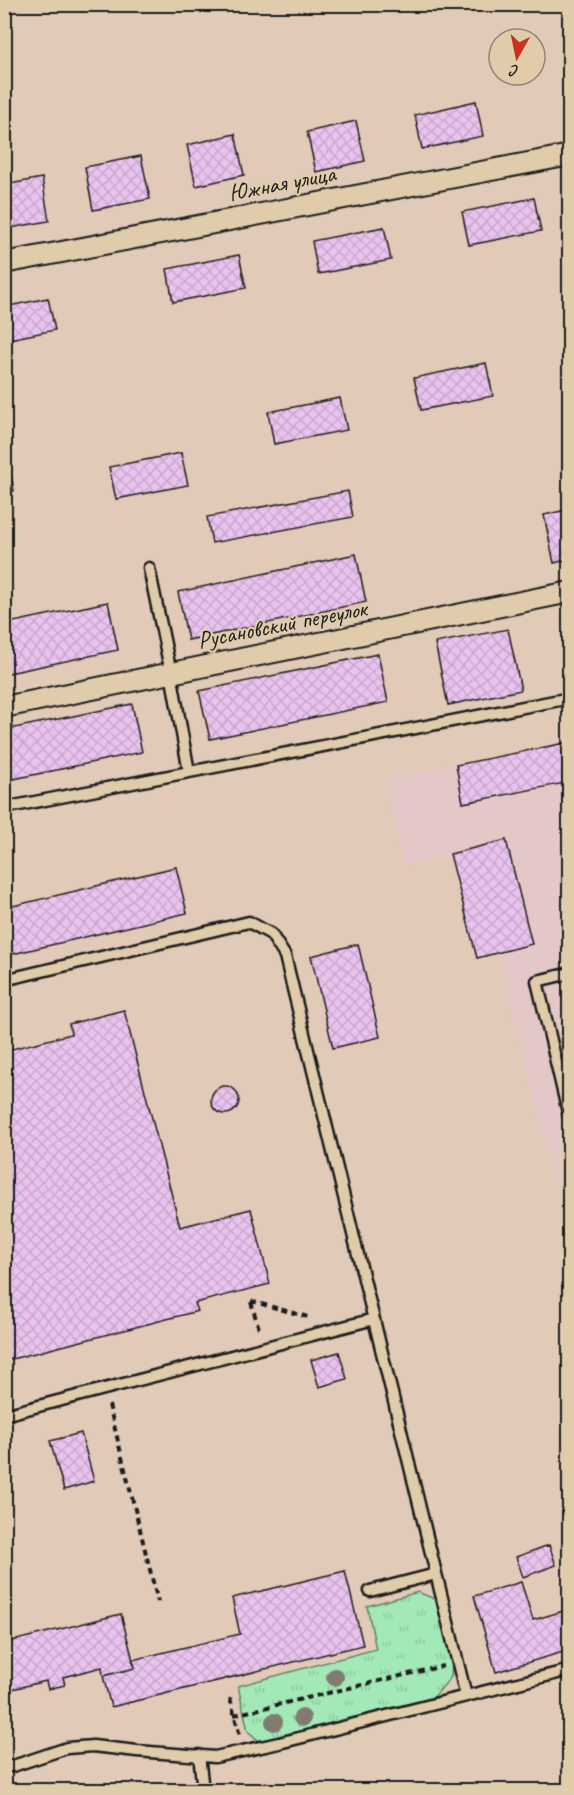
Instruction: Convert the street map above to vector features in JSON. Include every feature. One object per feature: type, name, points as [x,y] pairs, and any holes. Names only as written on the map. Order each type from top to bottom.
[{"type":"street","name":"Южная улица","points":[[4,263],[570,154]]},
{"type":"street","name":"Русановский переулок","points":[[4,706],[570,592]]},
{"type":"lane","points":[[149,568],[189,772]]},
{"type":"lane","points":[[4,808],[570,698]]},
{"type":"lane","points":[[4,980],[249,922],[272,934],[285,956],[466,1696]]},
{"type":"lane","points":[[570,974],[537,981],[570,1122]]},
{"type":"lane","points":[[4,1415],[374,1318]]},
{"type":"lane","points":[[370,1592],[436,1574]]},
{"type":"lane","points":[[4,1766],[13,1766],[67,1748],[93,1746],[215,1757],[570,1670]]},
{"type":"lane","points":[[199,1755],[203,1791]]},
{"type":"path","points":[[265,1347],[251,1301],[309,1317]]},
{"type":"path","points":[[105,1389],[158,1602]]},
{"type":"path","points":[[234,1715],[458,1663]]},
{"type":"path","points":[[230,1698],[243,1751]]},
{"type":"shaded area","points":[[569,742],[569,1236],[499,953],[477,958],[450,855],[403,864],[385,778]]},
{"type":"green space","points":[[418,1592],[439,1601],[452,1658],[451,1677],[433,1698],[259,1741],[248,1731],[238,1686],[376,1649],[367,1606]]},
{"type":"building","points":[[476,101],[483,136],[422,149],[415,115]]},
{"type":"building","points":[[356,121],[365,161],[316,172],[307,132]]},
{"type":"building","points":[[235,134],[244,175],[196,186],[187,145]]},
{"type":"building","points":[[141,156],[150,199],[93,210],[85,167]]},
{"type":"building","points":[[42,178],[49,221],[4,229],[4,185]]},
{"type":"building","points":[[534,198],[541,231],[469,245],[462,212]]},
{"type":"building","points":[[384,227],[391,260],[318,274],[312,241]]},
{"type":"building","points":[[239,255],[246,288],[173,302],[167,269]]},
{"type":"building","points":[[48,298],[55,330],[4,340],[4,307]]},
{"type":"building","points":[[486,363],[493,396],[421,410],[414,378]]},
{"type":"building","points":[[340,398],[347,430],[274,444],[268,412]]},
{"type":"building","points":[[181,453],[188,485],[116,499],[109,467]]},
{"type":"building","points":[[8,458],[14,491],[4,493],[4,459]]},
{"type":"building","points":[[348,491],[353,517],[212,543],[207,517]]},
{"type":"building","points":[[570,509],[570,559],[554,563],[544,515]]},
{"type":"building","points":[[356,554],[366,602],[188,640],[178,592]]},
{"type":"building","points":[[108,602],[118,650],[4,674],[4,624]]},
{"type":"building","points":[[566,620],[570,620],[570,639]]},
{"type":"building","points":[[508,629],[521,690],[448,705],[435,643]]},
{"type":"building","points":[[378,654],[388,702],[210,739],[199,691]]},
{"type":"building","points":[[132,704],[142,752],[4,781],[4,730]]},
{"type":"building","points":[[570,742],[570,782],[463,803],[456,765]]},
{"type":"building","points":[[506,840],[532,944],[477,958],[450,854]]},
{"type":"building","points":[[176,867],[187,913],[4,956],[4,908]]},
{"type":"building","points":[[358,944],[380,1037],[333,1048],[311,956]]},
{"type":"building","points":[[124,1010],[180,1227],[251,1209],[270,1284],[195,1303],[198,1311],[4,1361],[4,1051],[71,1034],[69,1024]]},
{"type":"building","points":[[225,1086],[235,1090],[239,1100],[235,1110],[225,1114],[215,1110],[211,1100],[215,1090]]},
{"type":"building","points":[[339,1352],[347,1379],[319,1387],[311,1360]]},
{"type":"building","points":[[81,1433],[94,1481],[64,1490],[50,1441]]},
{"type":"building","points":[[549,1545],[556,1565],[523,1577],[516,1557]]},
{"type":"building","points":[[345,1571],[363,1645],[111,1707],[103,1676],[135,1668],[132,1660],[240,1634],[232,1598]]},
{"type":"building","points":[[521,1582],[533,1620],[570,1609],[570,1650],[496,1672],[474,1596]]},
{"type":"building","points":[[121,1614],[135,1668],[103,1676],[102,1667],[63,1677],[65,1685],[48,1689],[46,1681],[4,1691],[4,1643]]}]
